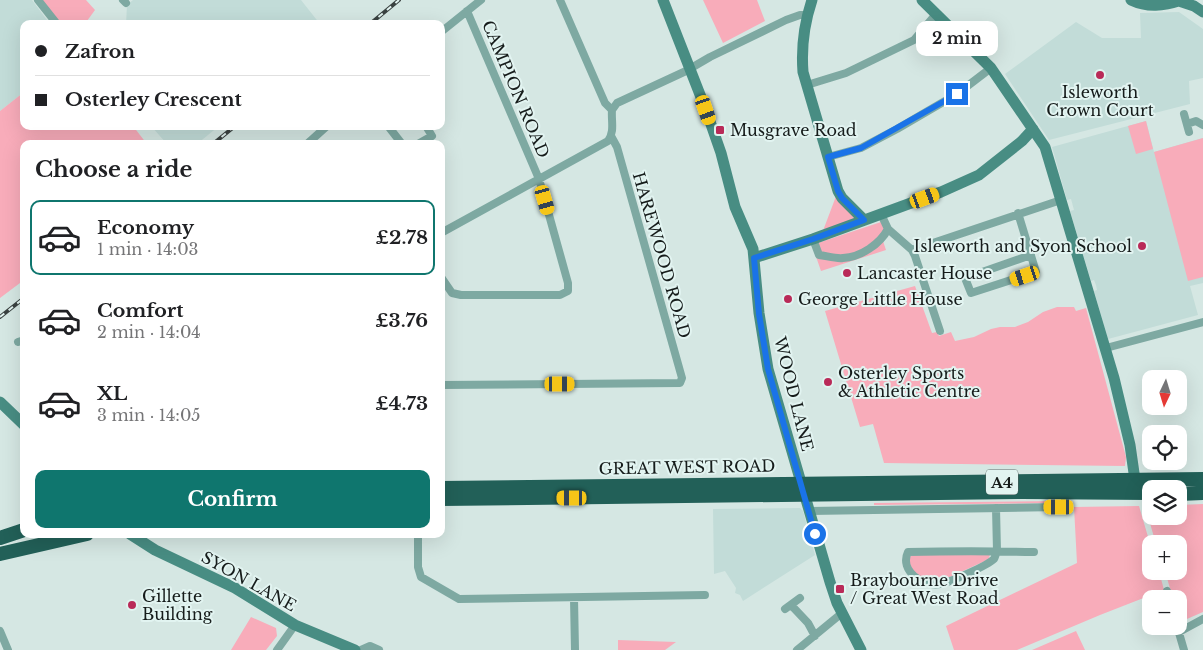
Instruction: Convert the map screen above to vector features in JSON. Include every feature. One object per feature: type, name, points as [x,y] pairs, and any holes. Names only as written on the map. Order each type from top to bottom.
[{"type":"highway","name":"GREAT WEST ROAD","points":[[445,498],[1203,479]]},
{"type":"highway","name":"GREAT WEST ROAD","points":[[445,488],[803,489],[1142,493]]},
{"type":"highway","points":[[1187,494],[1203,493]]},
{"type":"highway","points":[[0,538],[20,531]]},
{"type":"highway","points":[[0,554],[70,538]]},
{"type":"street","points":[[38,0],[54,20]]},
{"type":"street","points":[[445,29],[481,0]]},
{"type":"street","points":[[560,0],[605,103],[612,110]]},
{"type":"street","name":"WOOD LANE","points":[[663,0],[722,153],[735,207],[753,249],[759,314],[768,369],[830,582],[842,613],[861,650]]},
{"type":"street","points":[[812,0],[802,36],[803,72],[838,191],[842,198],[864,220]]},
{"type":"street","points":[[922,0],[991,68],[1045,147],[1106,348],[1130,445],[1135,480]]},
{"type":"street","points":[[1130,0],[1149,6],[1180,0],[1203,12]]},
{"type":"street","name":"CAMPION ROAD","points":[[445,283],[452,293],[461,296],[560,295],[568,291],[568,283],[539,178],[467,11]]},
{"type":"street","points":[[807,85],[846,73],[914,40],[936,14]]},
{"type":"street","points":[[445,232],[608,141],[612,136],[612,110],[617,103],[690,69],[710,57],[786,20],[800,15],[807,16]]},
{"type":"street","points":[[828,157],[861,148],[897,129],[957,94],[991,68]]},
{"type":"street","points":[[1184,114],[1189,132]]},
{"type":"street","points":[[1187,124],[1196,121],[1203,125]]},
{"type":"street","points":[[754,258],[813,239],[942,192],[979,175],[1022,141],[1033,129]]},
{"type":"street","points":[[311,140],[323,130]]},
{"type":"street","points":[[391,130],[399,140]]},
{"type":"street","points":[[425,140],[432,136],[428,130]]},
{"type":"street","name":"HAREWOOD ROAD","points":[[445,385],[680,383],[682,378],[680,368],[617,147],[612,136]]},
{"type":"street","points":[[912,250],[1061,200]]},
{"type":"street","points":[[1018,213],[1031,255],[1036,272],[970,293],[965,278],[1031,255]]},
{"type":"street","points":[[881,214],[888,229],[912,250],[940,331]]},
{"type":"street","points":[[813,239],[819,255],[843,258],[865,252],[883,237],[888,229]]},
{"type":"street","points":[[1106,348],[1203,322]]},
{"type":"street","points":[[0,402],[20,421]]},
{"type":"street","points":[[810,511],[1059,507],[1065,504],[1065,492]]},
{"type":"street","points":[[996,508],[997,551],[995,558],[983,566],[941,584],[928,584],[910,572],[905,558],[908,552],[997,551],[1034,552]]},
{"type":"street","name":"SYON LANE","points":[[136,538],[155,550],[235,588],[294,625],[355,650]]},
{"type":"street","points":[[418,538],[418,567],[421,577],[459,599],[705,595]]},
{"type":"street","points":[[574,598],[575,650]]},
{"type":"street","points":[[800,598],[788,607],[808,623],[815,636]]},
{"type":"street","points":[[798,650],[842,613]]},
{"type":"street","points":[[1187,625],[1203,619]]},
{"type":"street","points":[[277,650],[294,625]]},
{"type":"street","points":[[0,631],[8,650]]},
{"type":"street","points":[[1180,635],[1184,650]]},
{"type":"street","points":[[361,650],[370,646],[379,650]]},
{"type":"shaded area","points":[[0,0],[32,0],[47,20],[20,20],[20,95],[0,111]]},
{"type":"shaded area","points":[[41,0],[86,0],[95,10],[88,20],[58,20]]},
{"type":"shaded area","points":[[133,0],[301,0],[317,20],[126,20],[127,5]]},
{"type":"shaded area","points":[[703,0],[757,0],[765,21],[723,43]]},
{"type":"shaded area","points":[[1179,12],[1203,29],[1203,78],[1189,81],[1190,104],[1049,140],[1005,74],[1076,22],[1102,38],[1141,38],[1140,13]]},
{"type":"shaded area","points":[[20,95],[20,130],[136,130],[144,140],[20,140],[20,283],[0,298],[0,111]]},
{"type":"shaded area","name":"Isleworth and Syon School","points":[[1146,121],[1154,152],[1203,138],[1203,283],[1190,286],[1198,315],[1108,339],[1094,291],[1097,290],[1096,285],[1094,280],[1091,281],[1070,211],[1074,210],[1071,199],[1067,200],[1052,147]]},
{"type":"shaded area","points":[[1146,121],[1153,149],[1136,154],[1128,126]]},
{"type":"shaded area","points":[[155,130],[214,130],[202,140],[163,140]]},
{"type":"shaded area","points":[[1203,138],[1203,277],[1188,281],[1154,152]]},
{"type":"shaded area","points":[[838,191],[864,220],[821,236]]},
{"type":"shaded area","points":[[881,222],[884,229],[881,235],[886,250],[821,271],[812,245]]},
{"type":"shaded area","points":[[915,286],[932,333],[937,332],[939,336],[951,332],[955,341],[974,337],[991,329],[1015,327],[1028,322],[1043,312],[1057,307],[1074,307],[1076,311],[1086,308],[1126,457],[1125,466],[884,463],[873,424],[860,427],[825,311]]},
{"type":"shaded area","points":[[1058,501],[1058,503],[874,505],[874,503]]},
{"type":"shaded area","points":[[1203,504],[1203,612],[1187,619],[1187,590],[1170,590],[1168,580],[1187,580],[1187,535],[1153,535],[1150,525],[1187,525],[1187,505]]},
{"type":"shaded area","points":[[1139,506],[1142,525],[1145,525],[1147,535],[1142,535],[1142,580],[1161,580],[1164,590],[1142,590],[1142,599],[1017,650],[954,650],[946,626],[1077,563],[1074,507]]},
{"type":"shaded area","points":[[800,508],[803,511],[815,555],[743,601],[740,595],[735,593],[736,588],[725,571],[714,574],[713,509]]},
{"type":"shaded area","points":[[990,554],[989,558],[985,561],[941,581],[930,580],[920,576],[912,569],[908,558],[913,555]]},
{"type":"shaded area","points":[[251,617],[276,628],[277,636],[266,650],[231,650]]},
{"type":"shaded area","points":[[1076,631],[1085,650],[1032,650]]},
{"type":"shaded area","points":[[618,640],[676,642],[665,650],[618,650]]},
{"type":"railway","points":[[375,20],[399,0]]},
{"type":"railway","points":[[218,140],[230,130]]},
{"type":"railway","points":[[0,317],[20,301]]},
{"type":"place","name":"Isleworth Crown Court","points":[[1100,75]]},
{"type":"place","name":"Musgrave Road","points":[[720,130]]},
{"type":"place","name":"Isleworth and Syon School","points":[[1142,246]]},
{"type":"place","name":"Lancaster House","points":[[847,273]]},
{"type":"place","name":"George Little House","points":[[788,299]]},
{"type":"place","name":"Osterley Sports & Athletic Centre","points":[[828,382]]},
{"type":"place","name":"Braybourne Drive / Great West Road","points":[[840,589]]},
{"type":"place","name":"Gillette Building","points":[[132,605]]},
{"type":"route","points":[[815,534],[768,369],[759,314],[754,258],[864,220],[842,198],[838,191],[828,157],[861,148],[957,94]]}]
